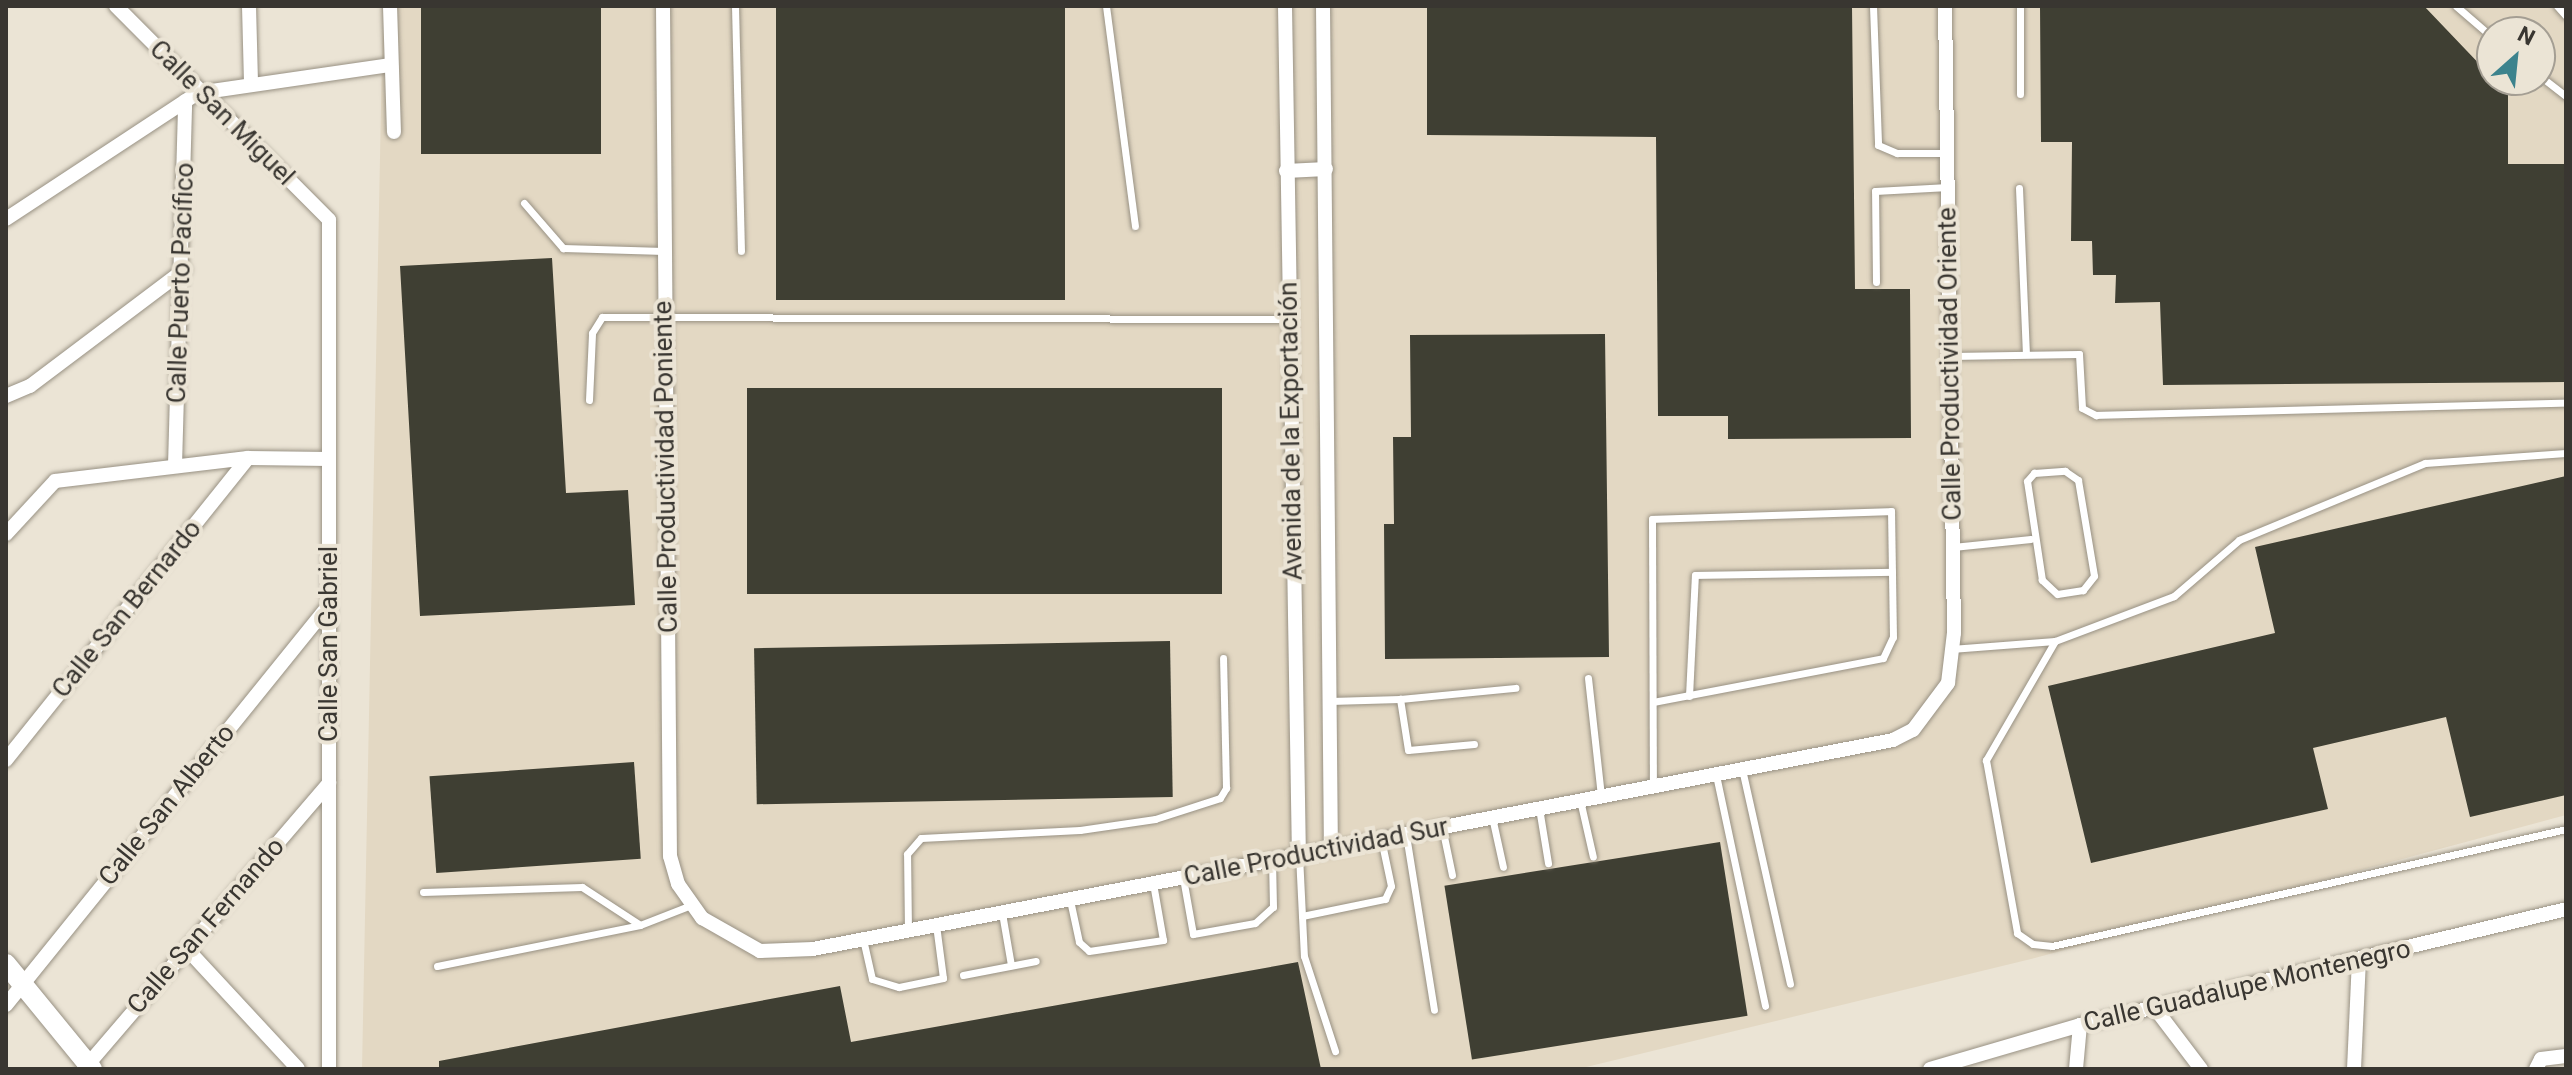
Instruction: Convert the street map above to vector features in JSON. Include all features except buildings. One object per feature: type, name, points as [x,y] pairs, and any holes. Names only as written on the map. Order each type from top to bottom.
[{"type":"street","name":"Calle San Miguel","points":[[116,6],[192,97],[329,220]]},
{"type":"street","points":[[249,6],[251,82]]},
{"type":"street","points":[[390,6],[394,132]]},
{"type":"street","name":"Calle Productividad Poniente","points":[[663,6],[670,856],[691,905],[702,918]]},
{"type":"street","name":"Avenida de la Exportación","points":[[1285,6],[1299,855]]},
{"type":"street","name":"Avenida de la Exportación","points":[[1323,6],[1331,849]]},
{"type":"street","name":"Calle Productividad Oriente","points":[[1929,715],[1948,683],[1951,649],[1953,547],[1945,6]]},
{"type":"street","points":[[6,219],[192,97],[251,82],[391,65]]},
{"type":"street","name":"Calle Puerto Pacífico","points":[[175,466],[192,97]]},
{"type":"street","points":[[1286,171],[1326,169]]},
{"type":"street","name":"Calle San Gabriel","points":[[329,220],[329,1069]]},
{"type":"street","points":[[6,396],[30,386],[184,270]]},
{"type":"street","points":[[6,533],[55,481],[248,458],[329,459]]},
{"type":"street","name":"Calle San Bernardo","points":[[6,760],[248,458]]},
{"type":"street","name":"Calle San Alberto","points":[[6,1005],[329,605]]},
{"type":"street","name":"Calle Productividad Sur","points":[[702,918],[760,951],[863,939],[1893,740],[1929,715]]},
{"type":"street","name":"Calle San Fernando","points":[[88,1067],[329,783]]},
{"type":"street","name":"Calle Guadalupe Montenegro","points":[[1930,1069],[2080,1025],[2566,909]]},
{"type":"street","points":[[187,949],[298,1069]]},
{"type":"street","points":[[2354,1069],[2359,960]]},
{"type":"street","points":[[6,964],[88,1067]]},
{"type":"street","points":[[2154,1007],[2201,1069]]},
{"type":"street","points":[[2076,1069],[2080,1025]]},
{"type":"street","points":[[2536,1069],[2541,1059],[2566,1056]]},
{"type":"lane","points":[[735,6],[741,251]]},
{"type":"lane","points":[[1106,6],[1135,226]]},
{"type":"lane","points":[[1873,6],[1878,145],[1897,153],[1947,153]]},
{"type":"lane","points":[[2020,6],[2020,94]]},
{"type":"lane","points":[[2456,6],[2476,23]]},
{"type":"lane","points":[[2557,6],[2566,16]]},
{"type":"lane","points":[[1876,282],[1875,191],[1948,187]]},
{"type":"lane","points":[[2019,188],[2026,352]]},
{"type":"lane","points":[[524,203],[563,248],[664,251]]},
{"type":"lane","points":[[589,400],[596,320],[1289,319]]},
{"type":"lane","points":[[1950,356],[2026,352],[2079,354],[2082,408],[2096,415],[2566,403]]},
{"type":"lane","points":[[1951,649],[2055,641],[2174,596],[2239,540],[2425,463],[2566,453]]},
{"type":"lane","points":[[2034,473],[2074,473],[2094,576],[2090,586],[2057,594],[2048,589],[2031,539],[2027,481],[2034,473]]},
{"type":"lane","points":[[1653,702],[1876,662],[1893,637],[1891,511],[1652,519],[1653,786]]},
{"type":"lane","points":[[1953,547],[2031,539]]},
{"type":"lane","points":[[1689,696],[1695,575],[1892,572]]},
{"type":"lane","points":[[2055,641],[1986,760],[2017,933],[2033,944],[2052,946],[2566,829]]},
{"type":"lane","points":[[908,931],[907,854],[921,838],[1080,830],[1155,819],[1220,798],[1226,788],[1223,658]]},
{"type":"lane","points":[[1588,678],[1601,796]]},
{"type":"lane","points":[[1330,701],[1400,699],[1515,688]]},
{"type":"lane","points":[[1400,699],[1408,750],[1474,744]]},
{"type":"lane","points":[[1741,767],[1790,984]]},
{"type":"lane","points":[[1716,773],[1765,1006]]},
{"type":"lane","points":[[1580,800],[1593,857]]},
{"type":"lane","points":[[1539,808],[1548,863]]},
{"type":"lane","points":[[1492,817],[1503,867]]},
{"type":"lane","points":[[1442,827],[1452,875]]},
{"type":"lane","points":[[1406,834],[1434,1010]]},
{"type":"lane","points":[[1302,916],[1385,899],[1391,886],[1381,839]]},
{"type":"lane","points":[[1299,855],[1304,956],[1335,1051]]},
{"type":"lane","points":[[1183,878],[1193,934],[1255,923],[1273,907],[1272,860]]},
{"type":"lane","points":[[1070,899],[1079,942],[1089,951],[1163,940],[1153,883]]},
{"type":"lane","points":[[423,892],[582,887],[640,925]]},
{"type":"lane","points":[[437,966],[640,925],[691,905]]},
{"type":"lane","points":[[1002,912],[1011,965]]},
{"type":"lane","points":[[863,939],[872,979],[899,987],[943,978],[936,925]]},
{"type":"lane","points":[[963,975],[1036,961]]},
{"type":"shaded area","points":[[383,6],[2566,6],[2566,815],[2031,959],[1578,1069],[362,1069]]}]
